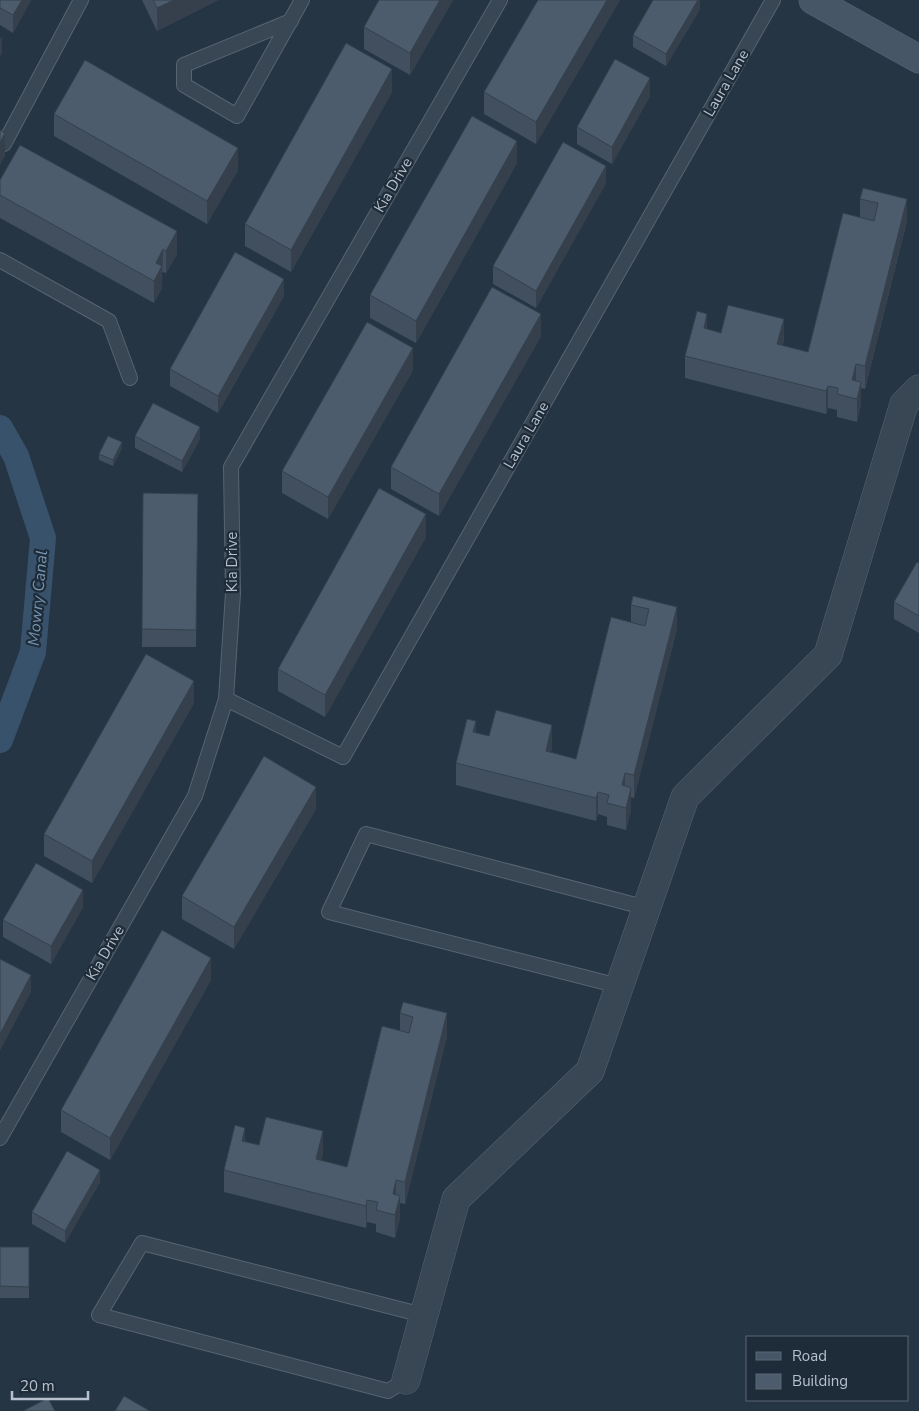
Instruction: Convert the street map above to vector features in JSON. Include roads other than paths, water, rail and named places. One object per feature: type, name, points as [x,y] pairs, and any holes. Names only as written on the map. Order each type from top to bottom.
[{"type":"street","points":[[813,0],[919,59]]},
{"type":"street","points":[[406,1380],[456,1199],[590,1071],[685,797],[828,655],[904,404],[919,389]]},
{"type":"lane","points":[[4,144],[82,0]]},
{"type":"lane","points":[[290,21],[184,65],[184,85],[237,116],[302,0]]},
{"type":"lane","name":"Kia Drive","points":[[0,1138],[195,796],[226,699],[233,593],[231,467],[500,0]]},
{"type":"lane","name":"Laura Lane","points":[[226,699],[342,757],[773,0]]},
{"type":"lane","points":[[0,260],[109,321],[130,378]]},
{"type":"lane","points":[[619,986],[330,912],[366,834],[646,908]]},
{"type":"lane","points":[[406,1380],[388,1391],[99,1315],[142,1242],[423,1315]]},
{"type":"waterway","name":"Mowry Canal","points":[[0,428],[16,456],[43,538],[33,652],[0,740]]}]
